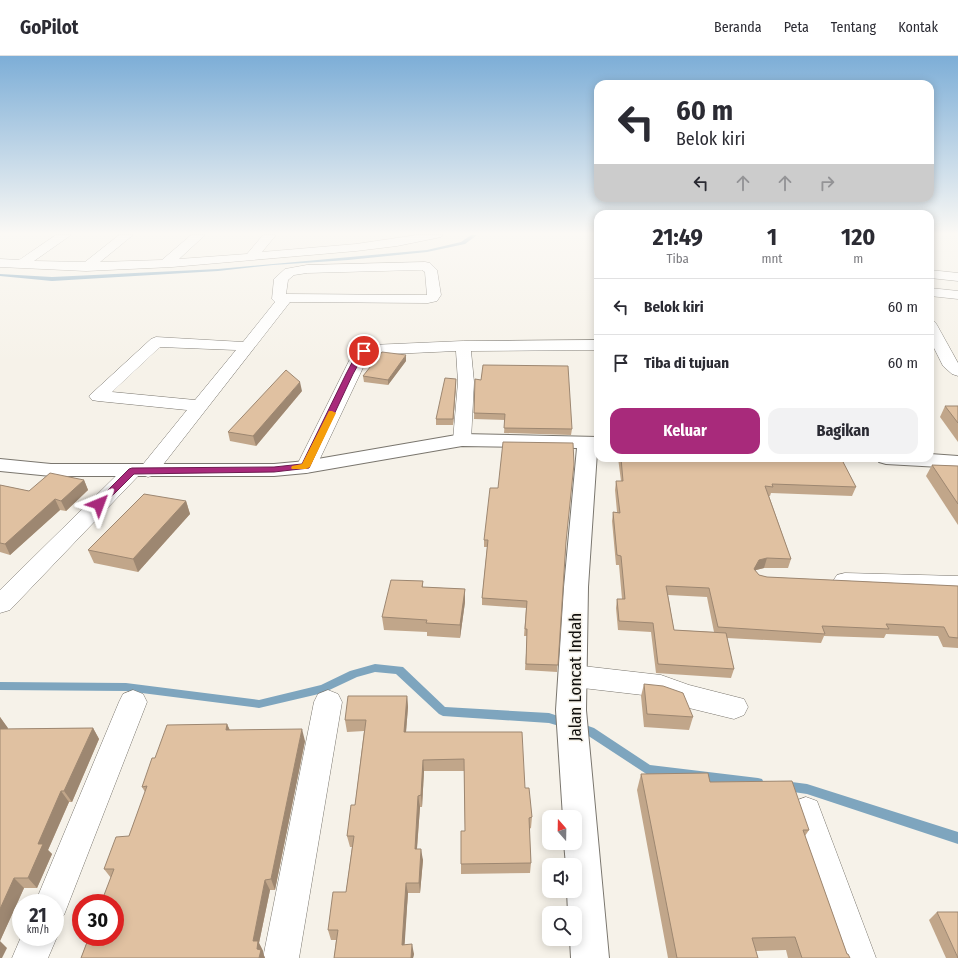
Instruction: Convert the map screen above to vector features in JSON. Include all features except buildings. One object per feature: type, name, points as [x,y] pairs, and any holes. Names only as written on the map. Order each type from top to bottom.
[{"type":"street","points":[[1,604],[140,471],[282,301],[281,279],[283,277]]},
{"type":"street","points":[[140,471],[241,346],[283,299],[432,298],[434,295],[432,277]]},
{"type":"street","points":[[934,292],[958,295]]},
{"type":"street","points":[[934,333],[951,366],[958,371]]},
{"type":"street","points":[[193,405],[98,396],[156,342],[241,346]]},
{"type":"street","points":[[306,467],[349,374],[364,351],[463,346],[594,345]]},
{"type":"street","points":[[462,440],[466,382],[463,346]]},
{"type":"street","points":[[0,465],[51,470],[274,470],[306,467],[462,440],[592,443]]},
{"type":"street","name":"Jalan Loncat Indah","points":[[590,958],[573,723],[576,587],[592,443]]},
{"type":"street","points":[[934,461],[958,462]]},
{"type":"street","points":[[822,580],[958,585]]},
{"type":"street","points":[[574,676],[661,686],[689,696],[734,707]]},
{"type":"street","points":[[56,894],[132,702]]},
{"type":"street","points":[[281,958],[328,702]]},
{"type":"street","points":[[806,812],[858,958]]},
{"type":"street","points":[[30,958],[35,946]]},
{"type":"waterway","points":[[27,277],[52,279],[87,277]]},
{"type":"waterway","points":[[0,686],[126,687],[259,704],[323,689],[354,674],[375,668],[399,670],[443,711],[549,718],[566,723]]},
{"type":"waterway","points":[[577,727],[590,731],[648,770],[758,783]]},
{"type":"waterway","points":[[784,786],[807,789],[958,838]]},
{"type":"slow traffic","points":[[295,468],[306,467],[332,413]]},
{"type":"route","points":[[99,504],[132,471],[274,470],[306,467],[333,412],[349,374],[364,351]]}]
